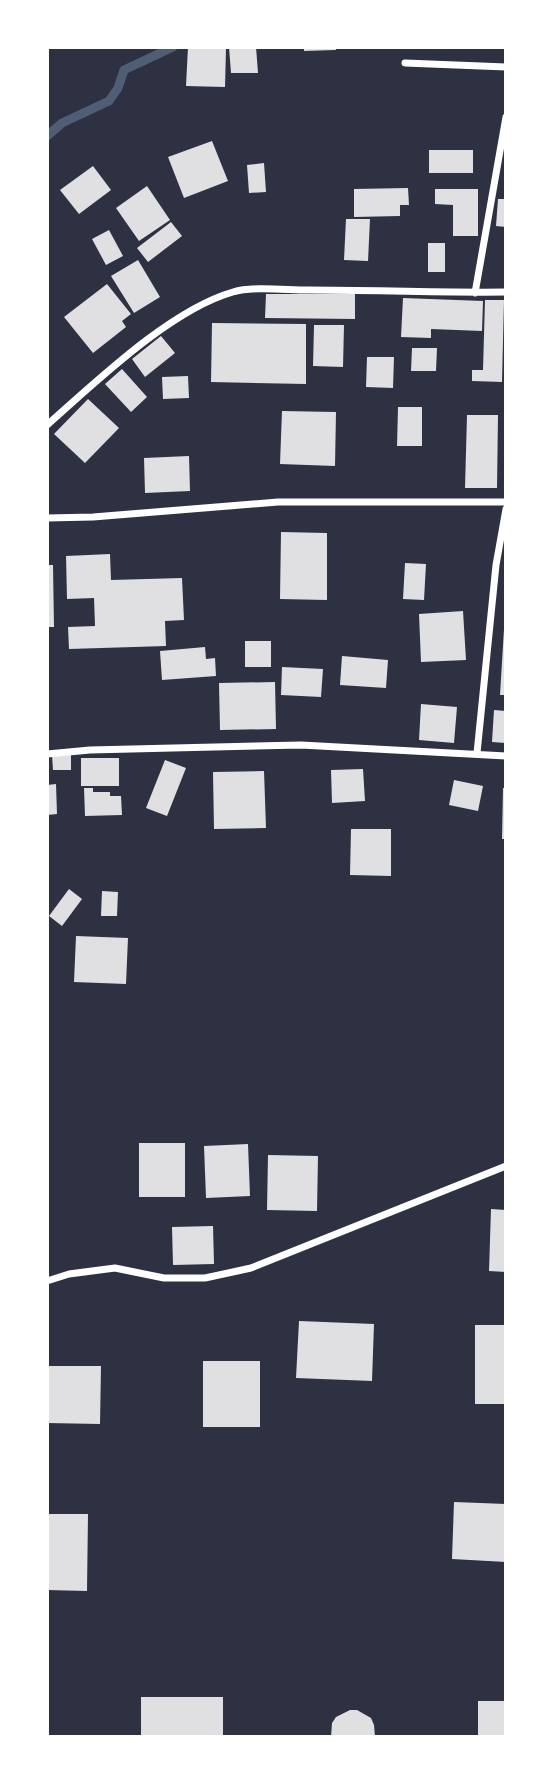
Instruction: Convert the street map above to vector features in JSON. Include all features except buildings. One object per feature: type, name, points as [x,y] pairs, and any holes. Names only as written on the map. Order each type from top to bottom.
[{"type":"street","points":[[405,63],[506,67]]},
{"type":"street","points":[[475,293],[506,117]]},
{"type":"street","points":[[47,425],[119,362],[166,327],[202,304],[236,291],[506,292]]},
{"type":"street","points":[[47,518],[93,517],[278,502],[506,502]]},
{"type":"street","points":[[477,753],[496,565],[506,509]]},
{"type":"street","points":[[47,754],[90,750],[301,745],[506,756]]},
{"type":"street","points":[[47,1281],[69,1274],[115,1268],[164,1278],[205,1278],[251,1268],[506,1166]]},
{"type":"waterway","points":[[47,136],[62,123],[109,101],[118,88],[124,70],[173,47]]}]
